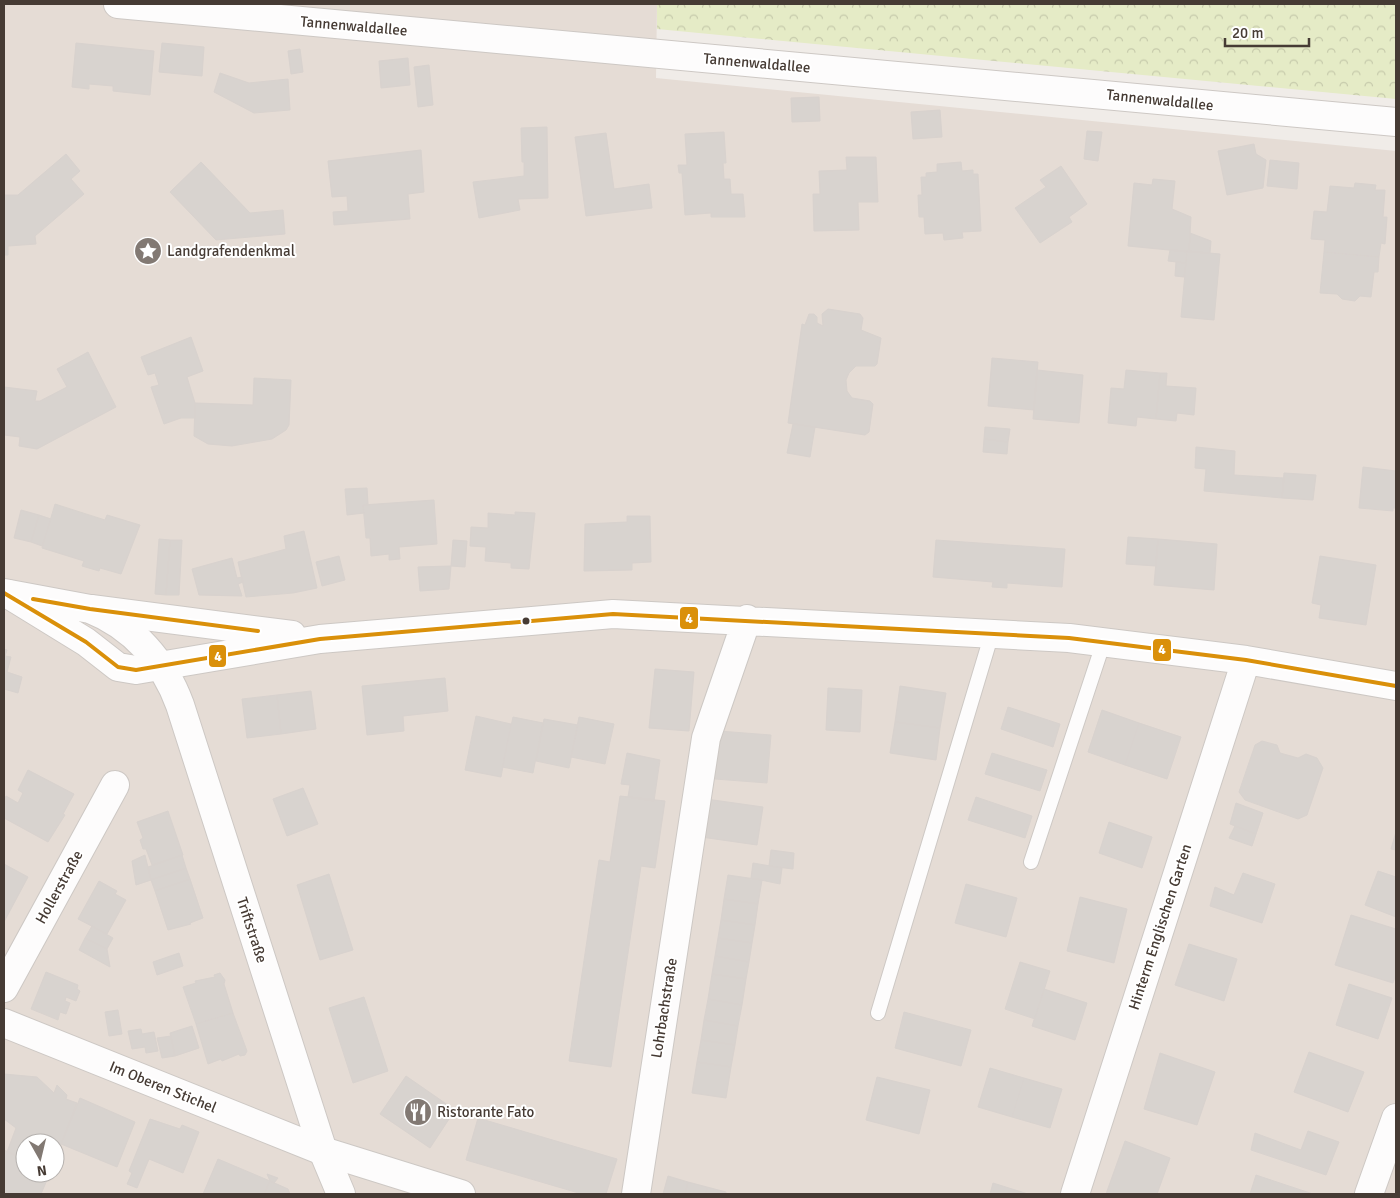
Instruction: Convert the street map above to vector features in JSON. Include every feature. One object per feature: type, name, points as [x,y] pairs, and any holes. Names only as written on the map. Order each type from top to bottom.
[{"type":"street","name":"Tannenwaldallee","points":[[118,4],[1396,122]]},
{"type":"street","points":[[6,594],[90,609],[320,639]]},
{"type":"street","points":[[6,594],[86,642],[118,667],[136,670],[320,639],[613,614],[747,619],[1104,641],[1246,660],[1396,686]]},
{"type":"street","name":"Triftstraße","points":[[90,609],[102,614],[138,638],[162,666],[180,705],[323,1151],[341,1194]]},
{"type":"street","name":"Lohrbachstraße","points":[[636,1194],[706,738],[747,619]]},
{"type":"street","name":"Hinterm Englischen Garten","points":[[1075,1194],[1246,660]]},
{"type":"street","name":"Hollerstraße","points":[[4,988],[115,785]]},
{"type":"street","name":"Im Oberen Stichel","points":[[4,1023],[323,1151],[461,1194]]},
{"type":"street","points":[[1369,1194],[1396,1118]]},
{"type":"lane","points":[[878,1013],[992,634]]},
{"type":"lane","points":[[1031,862],[1104,641]]},
{"type":"shaded area","points":[[4,4],[657,4],[656,78],[1396,151],[1396,1194],[4,1194]]},
{"type":"green space","points":[[657,4],[1396,4],[1396,99],[657,29]]},
{"type":"building","points":[[76,43],[154,51],[150,95],[113,91],[113,86],[89,84],[89,89],[72,87]]},
{"type":"building","points":[[162,43],[204,47],[202,76],[159,72]]},
{"type":"building","points":[[300,49],[303,72],[291,74],[288,51]]},
{"type":"building","points":[[408,58],[410,85],[381,88],[379,61]]},
{"type":"building","points":[[429,65],[433,105],[418,107],[414,67]]},
{"type":"building","points":[[220,73],[249,83],[288,79],[290,110],[254,113],[214,92]]},
{"type":"building","points":[[819,97],[820,121],[792,122],[791,98]]},
{"type":"building","points":[[940,110],[942,137],[913,139],[911,112]]},
{"type":"building","points":[[547,127],[548,198],[518,199],[520,210],[479,218],[473,182],[524,176],[521,128]]},
{"type":"building","points":[[1087,131],[1102,132],[1098,161],[1084,159]]},
{"type":"building","points":[[724,132],[726,163],[723,163],[724,179],[730,179],[731,194],[743,194],[745,217],[711,217],[711,213],[685,215],[682,173],[679,173],[678,165],[687,165],[685,134]]},
{"type":"building","points":[[606,133],[614,189],[649,184],[652,208],[586,216],[575,137]]},
{"type":"building","points":[[1254,144],[1256,154],[1266,160],[1263,188],[1227,195],[1218,151]]},
{"type":"building","points":[[421,150],[424,192],[408,194],[410,219],[334,225],[333,212],[348,211],[347,196],[332,197],[328,161]]},
{"type":"building","points":[[66,154],[80,171],[71,179],[84,194],[35,236],[36,244],[8,246],[8,255],[4,255],[4,195],[18,195]]},
{"type":"building","points":[[846,157],[876,157],[878,202],[858,202],[859,230],[814,231],[813,194],[820,194],[819,171],[847,170]]},
{"type":"building","points":[[1270,160],[1299,163],[1297,189],[1267,186]]},
{"type":"building","points":[[201,162],[250,213],[283,210],[285,234],[216,240],[170,192]]},
{"type":"building","points":[[961,162],[962,171],[973,170],[973,174],[978,174],[981,231],[962,232],[963,238],[944,240],[943,233],[925,234],[924,217],[919,217],[918,195],[922,195],[921,177],[926,177],[926,173],[937,172],[937,164]]},
{"type":"building","points":[[1061,166],[1087,204],[1069,217],[1072,222],[1040,243],[1015,208],[1046,187],[1040,180]]},
{"type":"building","points":[[1153,179],[1175,181],[1172,209],[1191,217],[1189,252],[1128,246],[1134,183],[1152,185]]},
{"type":"building","points":[[1355,183],[1376,185],[1375,190],[1385,190],[1383,217],[1387,217],[1385,244],[1381,243],[1379,257],[1324,252],[1325,240],[1311,239],[1314,211],[1327,212],[1330,186],[1354,188]]},
{"type":"building","points":[[1190,233],[1211,241],[1210,253],[1189,252]]},
{"type":"building","points":[[1170,250],[1187,251],[1186,263],[1168,261]]},
{"type":"building","points":[[1187,251],[1220,254],[1214,320],[1181,317]]},
{"type":"building","points":[[1324,252],[1379,257],[1378,272],[1374,272],[1371,297],[1360,296],[1355,301],[1342,299],[1337,294],[1320,293]]},
{"type":"building","points":[[1176,262],[1186,263],[1184,277],[1175,276]]},
{"type":"building","points":[[828,309],[860,314],[863,318],[861,330],[881,338],[877,364],[875,366],[856,366],[849,373],[846,380],[847,391],[852,398],[870,401],[873,404],[869,432],[865,435],[788,423],[802,324],[805,325],[809,314],[814,314],[817,317],[817,323],[823,326],[822,314]]},
{"type":"building","points":[[191,337],[203,371],[187,377],[195,403],[195,418],[181,418],[164,424],[151,387],[159,385],[155,373],[148,375],[141,357]]},
{"type":"building","points":[[88,352],[116,407],[37,449],[19,446],[20,437],[4,435],[4,387],[37,391],[35,401],[40,401],[67,387],[57,369]]},
{"type":"building","points":[[992,358],[1038,362],[1034,410],[988,406]]},
{"type":"building","points":[[1037,370],[1083,375],[1079,423],[1033,419]]},
{"type":"building","points":[[1126,370],[1160,373],[1156,419],[1137,417],[1136,426],[1108,423],[1111,388],[1124,389]]},
{"type":"building","points":[[1160,373],[1167,373],[1166,386],[1196,388],[1194,415],[1177,413],[1176,421],[1156,419]]},
{"type":"building","points":[[254,378],[291,380],[289,425],[286,430],[272,439],[232,446],[208,444],[194,436],[195,403],[253,405]]},
{"type":"building","points":[[793,424],[815,427],[810,457],[787,453]]},
{"type":"building","points":[[985,427],[1010,429],[1008,442],[984,439]]},
{"type":"building","points":[[984,439],[1008,442],[1007,454],[983,452]]},
{"type":"building","points":[[1196,447],[1235,451],[1234,475],[1284,478],[1282,498],[1204,491],[1206,469],[1195,468]]},
{"type":"building","points":[[1363,467],[1396,471],[1396,508],[1393,508],[1393,511],[1359,508]]},
{"type":"building","points":[[1284,473],[1316,475],[1313,500],[1282,498]]},
{"type":"building","points":[[367,488],[368,504],[363,505],[364,513],[347,515],[345,489]]},
{"type":"building","points":[[434,500],[437,544],[399,547],[400,559],[389,560],[389,554],[371,556],[370,538],[366,538],[363,505]]},
{"type":"building","points":[[55,504],[105,520],[107,515],[140,525],[121,574],[100,568],[99,571],[82,566],[84,561],[42,548]]},
{"type":"building","points":[[21,510],[39,515],[31,542],[14,538]]},
{"type":"building","points":[[515,512],[535,513],[529,569],[511,568],[511,563],[485,561],[486,547],[470,546],[471,527],[488,528],[488,513],[515,515]]},
{"type":"building","points":[[39,515],[51,519],[42,546],[31,542]]},
{"type":"building","points":[[627,516],[650,516],[651,562],[632,563],[632,570],[584,571],[585,524],[627,522]]},
{"type":"building","points":[[304,531],[317,588],[293,593],[246,597],[238,562],[286,549],[284,536]]},
{"type":"building","points":[[1128,537],[1158,539],[1156,566],[1126,564]]},
{"type":"building","points":[[159,539],[170,540],[166,595],[155,594]]},
{"type":"building","points":[[1158,539],[1217,544],[1214,590],[1154,585]]},
{"type":"building","points":[[170,540],[182,540],[179,595],[166,595]]},
{"type":"building","points":[[453,540],[467,541],[465,567],[451,566]]},
{"type":"building","points":[[936,540],[1065,549],[1062,587],[1007,583],[1007,588],[992,587],[993,582],[933,577]]},
{"type":"building","points":[[339,556],[345,580],[322,586],[316,562]]},
{"type":"building","points":[[1320,556],[1376,565],[1366,625],[1319,618],[1321,605],[1312,603]]},
{"type":"building","points":[[232,558],[237,578],[242,577],[243,582],[238,584],[242,596],[199,595],[192,569]]},
{"type":"building","points":[[451,566],[449,589],[420,591],[418,567]]},
{"type":"building","points":[[4,649],[7,650],[5,656],[11,657],[7,672],[22,677],[18,693],[4,689]]},
{"type":"building","points":[[655,669],[694,672],[689,731],[649,728]]},
{"type":"building","points":[[445,678],[448,711],[403,716],[404,731],[367,735],[362,686]]},
{"type":"building","points":[[900,686],[946,693],[940,728],[895,722]]},
{"type":"building","points":[[828,688],[862,690],[860,732],[826,730]]},
{"type":"building","points":[[311,691],[316,729],[281,734],[277,695]]},
{"type":"building","points":[[277,695],[281,734],[247,738],[242,699]]},
{"type":"building","points":[[1008,707],[1060,724],[1053,747],[1001,729]]},
{"type":"building","points":[[1102,710],[1139,723],[1125,765],[1088,752]]},
{"type":"building","points":[[476,716],[511,724],[501,777],[465,770]]},
{"type":"building","points":[[513,717],[543,723],[533,773],[502,767]]},
{"type":"building","points":[[579,717],[614,724],[605,764],[571,757]]},
{"type":"building","points":[[544,719],[578,725],[569,768],[536,761]]},
{"type":"building","points":[[895,722],[940,728],[936,760],[890,753]]},
{"type":"building","points":[[1139,723],[1181,737],[1167,779],[1125,765]]},
{"type":"building","points":[[719,731],[771,735],[767,783],[715,779]]},
{"type":"building","points":[[1262,741],[1277,745],[1280,753],[1298,758],[1306,754],[1317,758],[1323,768],[1307,815],[1298,819],[1245,800],[1239,792],[1255,745]]},
{"type":"building","points":[[627,753],[660,760],[654,801],[628,797],[630,785],[621,784]]},
{"type":"building","points":[[992,753],[1047,770],[1040,791],[985,774]]},
{"type":"building","points":[[28,770],[74,794],[63,814],[65,815],[48,842],[4,818],[4,801],[6,796],[18,803],[23,793],[18,790]]},
{"type":"building","points":[[303,788],[318,824],[287,836],[273,799]]},
{"type":"building","points":[[620,796],[665,801],[655,868],[641,866],[611,1067],[569,1061],[599,860],[610,862]]},
{"type":"building","points":[[976,797],[1032,816],[1025,838],[968,820]]},
{"type":"building","points":[[706,799],[763,807],[757,845],[701,837]]},
{"type":"building","points":[[1236,803],[1263,813],[1256,834],[1230,824]]},
{"type":"building","points":[[168,811],[183,855],[152,865],[146,849],[143,849],[140,840],[143,838],[137,822]]},
{"type":"building","points":[[1109,822],[1152,837],[1142,868],[1099,853]]},
{"type":"building","points":[[1235,826],[1256,834],[1252,846],[1229,838]]},
{"type":"building","points":[[1396,832],[1396,850],[1391,849]]},
{"type":"building","points":[[771,850],[794,853],[793,869],[769,866]]},
{"type":"building","points":[[145,855],[151,880],[136,885],[132,861]]},
{"type":"building","points":[[182,855],[186,868],[151,880],[148,867]]},
{"type":"building","points":[[753,863],[782,868],[780,884],[751,878]]},
{"type":"building","points":[[4,864],[28,877],[4,922]]},
{"type":"building","points":[[186,868],[190,879],[155,891],[151,880]]},
{"type":"building","points":[[1378,871],[1396,877],[1396,917],[1365,905]]},
{"type":"building","points":[[1243,873],[1275,884],[1262,923],[1210,906],[1215,887],[1234,895]]},
{"type":"building","points":[[329,874],[353,950],[320,960],[297,885]]},
{"type":"building","points":[[728,875],[762,880],[758,904],[724,899]]},
{"type":"building","points":[[190,879],[203,918],[191,924],[168,930],[155,891]]},
{"type":"building","points":[[99,881],[117,891],[115,894],[126,900],[107,934],[78,919]]},
{"type":"building","points":[[966,884],[1017,898],[1006,937],[955,923]]},
{"type":"building","points":[[1080,897],[1127,909],[1114,963],[1067,951]]},
{"type":"building","points":[[724,899],[758,904],[755,925],[721,920]]},
{"type":"building","points":[[1351,915],[1396,929],[1396,974],[1393,983],[1335,965]]},
{"type":"building","points":[[721,920],[755,925],[752,943],[718,938]]},
{"type":"building","points":[[92,926],[113,938],[107,949],[85,938]]},
{"type":"building","points":[[85,938],[107,949],[110,967],[79,950]]},
{"type":"building","points":[[718,938],[752,943],[749,962],[715,956]]},
{"type":"building","points":[[1189,944],[1237,959],[1224,1001],[1175,985]]},
{"type":"building","points":[[179,953],[183,966],[157,975],[153,962]]},
{"type":"building","points":[[715,956],[749,962],[746,979],[712,974]]},
{"type":"building","points":[[1020,962],[1050,971],[1035,1019],[1005,1009]]},
{"type":"building","points":[[46,972],[78,985],[77,989],[80,991],[76,1001],[66,997],[65,1001],[70,1003],[66,1014],[60,1012],[58,1020],[31,1009]]},
{"type":"building","points":[[220,973],[225,980],[224,984],[233,1013],[196,1024],[183,987],[196,983],[195,981],[215,977],[214,975]]},
{"type":"building","points":[[712,974],[746,979],[742,1005],[708,999]]},
{"type":"building","points":[[1349,984],[1392,998],[1378,1039],[1336,1025]]},
{"type":"building","points":[[1044,989],[1087,1003],[1075,1040],[1032,1026]]},
{"type":"building","points":[[364,997],[388,1071],[353,1083],[329,1008]]},
{"type":"building","points":[[708,999],[742,1005],[738,1026],[704,1020]]},
{"type":"building","points":[[118,1010],[122,1034],[109,1036],[105,1012]]},
{"type":"building","points":[[904,1012],[971,1030],[961,1066],[895,1048]]},
{"type":"building","points":[[233,1013],[247,1051],[245,1055],[240,1056],[239,1054],[208,1064],[196,1024]]},
{"type":"building","points":[[704,1020],[738,1026],[735,1045],[701,1040]]},
{"type":"building","points":[[192,1026],[199,1048],[175,1056],[170,1033]]},
{"type":"building","points":[[141,1029],[142,1034],[154,1032],[158,1051],[146,1053],[145,1047],[132,1049],[128,1031]]},
{"type":"building","points":[[171,1036],[175,1056],[162,1058],[157,1038]]},
{"type":"building","points":[[701,1040],[735,1045],[731,1067],[697,1062]]},
{"type":"building","points":[[1309,1052],[1364,1072],[1348,1112],[1294,1092]]},
{"type":"building","points":[[1160,1053],[1215,1072],[1197,1125],[1144,1109]]},
{"type":"building","points":[[697,1062],[731,1067],[726,1098],[692,1093]]},
{"type":"building","points":[[990,1068],[1024,1078],[1012,1117],[978,1107]]},
{"type":"building","points":[[4,1074],[37,1077],[54,1093],[57,1085],[67,1095],[66,1099],[77,1103],[65,1134],[15,1133],[15,1155],[7,1152],[16,1128],[4,1119]]},
{"type":"building","name":"Ristorante Fato","points":[[406,1076],[455,1110],[430,1148],[380,1114]]},
{"type":"building","points":[[877,1077],[930,1090],[919,1134],[866,1120]]},
{"type":"building","points":[[1024,1078],[1062,1089],[1050,1128],[1012,1117]]},
{"type":"building","points":[[80,1098],[135,1122],[117,1167],[65,1146],[65,1134]]},
{"type":"building","points":[[478,1118],[617,1159],[606,1194],[582,1194],[466,1160]]},
{"type":"building","points":[[150,1119],[180,1129],[182,1125],[199,1132],[183,1173],[149,1159],[137,1188],[127,1184],[132,1173],[129,1171]]},
{"type":"building","points":[[1308,1131],[1339,1142],[1326,1175],[1251,1150],[1255,1133],[1301,1150]]},
{"type":"building","points":[[1125,1141],[1170,1158],[1157,1194],[1106,1194]]},
{"type":"building","points":[[4,1150],[15,1155],[15,1183],[46,1183],[41,1194],[4,1194]]},
{"type":"building","points":[[218,1159],[270,1181],[264,1194],[203,1194]]},
{"type":"building","points":[[267,1174],[278,1178],[274,1183],[270,1181]]},
{"type":"building","points":[[1256,1175],[1313,1194],[1250,1194]]},
{"type":"building","points":[[668,1176],[688,1182],[685,1194],[663,1194]]},
{"type":"building","points":[[270,1181],[288,1189],[290,1194],[264,1194]]},
{"type":"building","points":[[688,1182],[707,1187],[706,1194],[685,1194]]},
{"type":"building","points":[[993,1183],[1028,1194],[990,1194]]},
{"type":"building","points":[[707,1187],[726,1192],[726,1194],[706,1194]]},
{"type":"transit line","name":"4","points":[[4,593],[86,642],[118,667],[136,670],[320,639],[613,614],[1069,638],[1246,660],[1396,686]]},
{"type":"transit line","name":"4","points":[[33,599],[90,609],[258,631]]},
{"type":"place","name":"Landgrafendenkmal","points":[[148,251]]},
{"type":"place","name":"Ristorante Fato","points":[[418,1112]]}]
